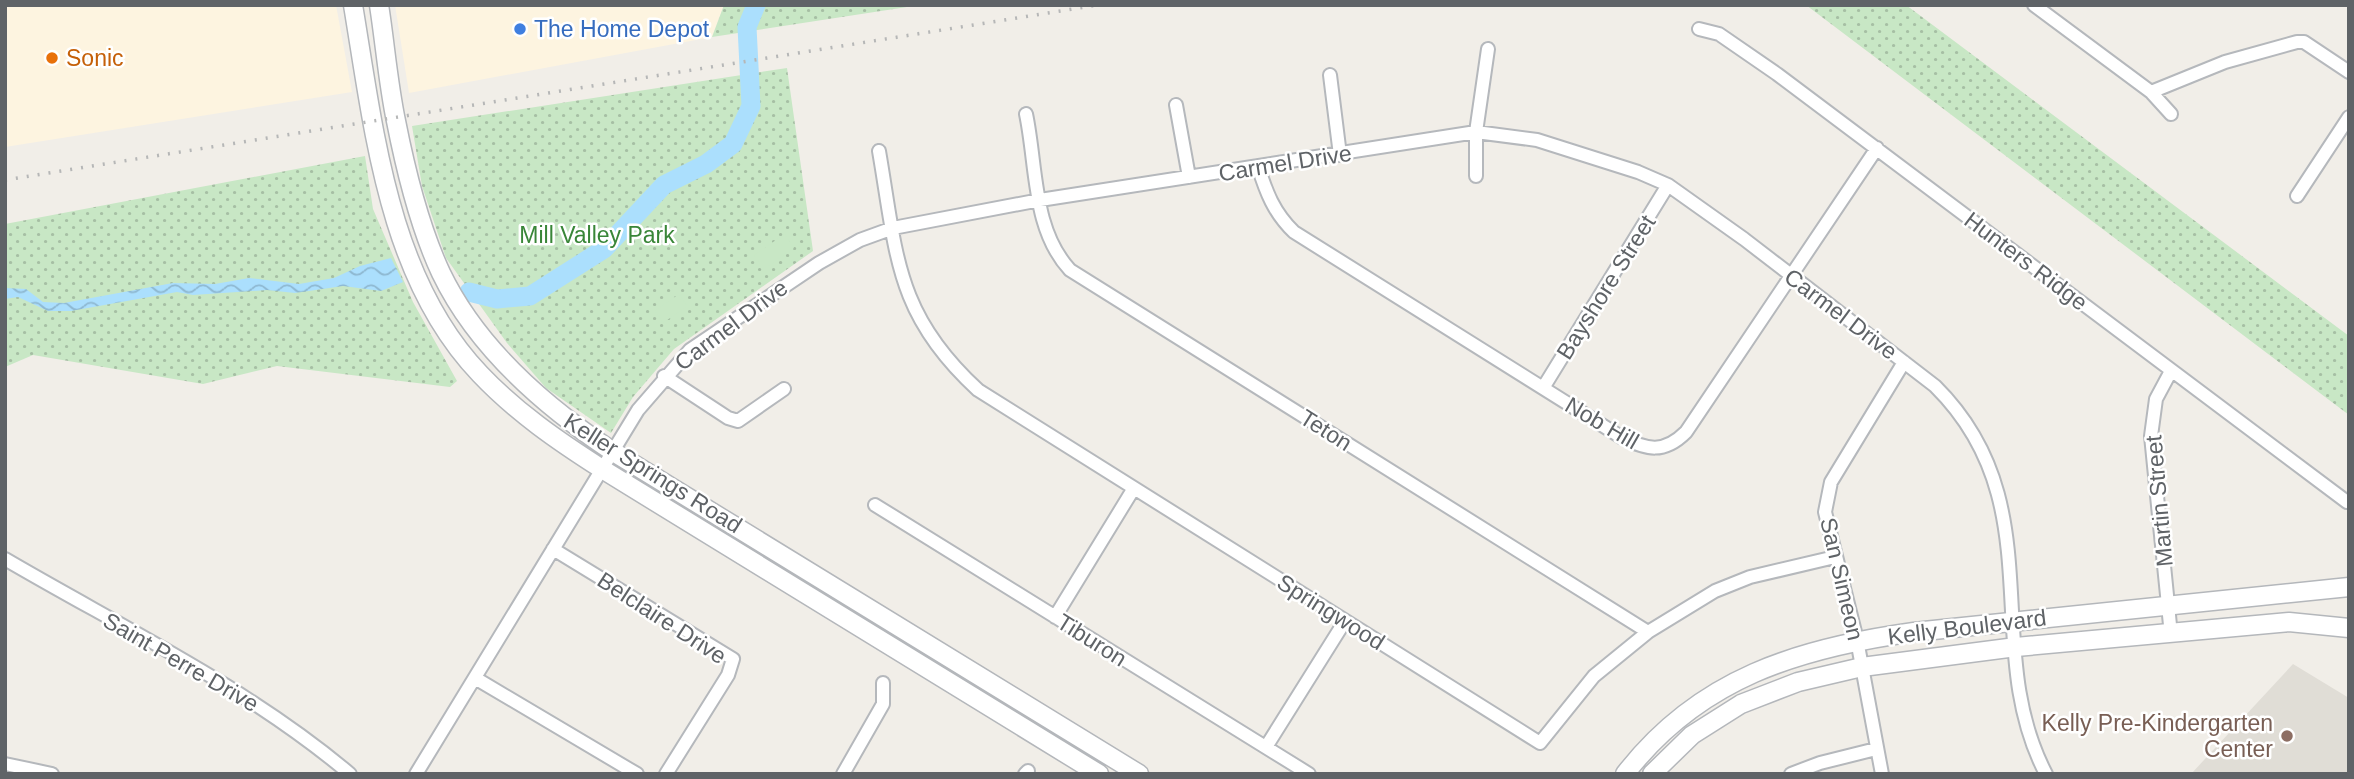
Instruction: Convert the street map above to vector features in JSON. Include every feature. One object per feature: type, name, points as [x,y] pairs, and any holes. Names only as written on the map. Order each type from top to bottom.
[{"type":"main road","name":"Keller Springs Road","points":[[379,5],[395,118],[422,226],[442,274],[468,317],[499,356],[548,406],[612,451],[1139,774]]},
{"type":"main road","name":"Keller Springs Road","points":[[355,14],[371,122],[399,230],[421,285],[457,346],[479,374],[539,427],[602,469],[1099,774]]},
{"type":"main road","points":[[355,14],[366,38],[372,61],[377,67],[390,71]]},
{"type":"main road","points":[[479,374],[499,356]]},
{"type":"main road","name":"Kelly Boulevard","points":[[1625,774],[1666,730],[1735,682],[1778,661],[1857,640],[2167,604],[2349,587]]},
{"type":"main road","name":"Kelly Boulevard","points":[[1652,774],[1692,735],[1741,704],[1798,682],[1862,667],[2016,647],[2171,635],[2289,622],[2349,628]]},
{"type":"street","points":[[2035,5],[2151,92],[2172,114]]},
{"type":"street","name":"Hunters Ridge","points":[[1699,29],[1719,34],[1877,148],[2347,502]]},
{"type":"street","points":[[2151,92],[2225,62],[2297,42],[2304,42],[2349,72]]},
{"type":"street","points":[[1476,176],[1476,132],[1488,48]]},
{"type":"street","points":[[1330,75],[1340,155]]},
{"type":"street","points":[[1176,105],[1189,177]]},
{"type":"street","name":"Teton","points":[[1026,114],[1047,234],[1060,259],[1070,270],[1648,632]]},
{"type":"street","points":[[2297,196],[2349,117]]},
{"type":"street","name":"Carmel Drive","points":[[416,774],[475,678],[490,648],[638,410],[664,376],[690,350],[780,286],[860,240],[893,228],[1040,200],[1476,132],[1521,136],[1638,172],[1668,185],[1904,362],[1953,404],[1971,428],[1990,463],[1998,487],[2008,545],[2025,718],[2035,754],[2046,774]]},
{"type":"street","name":"Nob Hill","points":[[1258,166],[1268,198],[1280,219],[1294,232],[1641,447],[1663,448],[1686,432],[1789,274],[1877,148]]},
{"type":"street","name":"Springwood","points":[[878,151],[902,281],[932,341],[955,369],[1001,406],[1540,743],[1594,676],[1648,632],[1715,591],[1750,577],[1835,557]]},
{"type":"street","name":"Bayshore Street","points":[[1543,388],[1668,185]]},
{"type":"street","name":"San Simeon","points":[[1882,774],[1857,640],[1825,512],[1831,482],[1904,362]]},
{"type":"street","name":"Martin Street","points":[[2171,371],[2156,399],[2151,436],[2171,635]]},
{"type":"street","points":[[664,376],[728,418],[738,421],[784,389]]},
{"type":"street","points":[[1055,617],[1134,488]]},
{"type":"street","name":"Tiburon","points":[[875,505],[1309,774]]},
{"type":"street","name":"Belclaire Drive","points":[[553,549],[733,659],[729,675],[666,774]]},
{"type":"street","name":"Saint Perre Drive","points":[[5,559],[254,704],[320,749],[350,774]]},
{"type":"street","points":[[1266,747],[1345,621]]},
{"type":"street","points":[[475,678],[637,774]]},
{"type":"street","points":[[842,774],[883,704],[883,683]]},
{"type":"street","points":[[1791,774],[1820,762],[1876,750]]},
{"type":"street","points":[[5,764],[52,774]]},
{"type":"shaded area","points":[[5,5],[336,5],[352,92],[5,147]]},
{"type":"shaded area","points":[[395,5],[724,5],[712,37],[409,93]]},
{"type":"shaded area","name":"Kelly Pre-Kindergarten Center","points":[[2293,664],[2349,698],[2349,774],[2191,774]]},
{"type":"green space","points":[[724,5],[920,5],[712,37]]},
{"type":"green space","points":[[1806,5],[1906,5],[2349,336],[2349,415]]},
{"type":"green space","name":"Mill Valley Park","points":[[787,68],[813,251],[674,349],[633,397],[611,433],[546,388],[507,343],[446,258],[422,186],[412,126]]},
{"type":"green space","points":[[365,156],[373,209],[413,302],[457,381],[450,387],[277,366],[203,384],[33,355],[5,367],[5,224]]},
{"type":"green space","points":[[785,234],[794,248],[764,269],[754,255]]},
{"type":"green space","points":[[679,294],[687,306],[663,323],[655,311]]},
{"type":"water","points":[[391,258],[403,282],[381,291],[343,286],[295,293],[267,290],[193,295],[177,292],[71,311],[48,311],[18,297],[5,299],[5,288],[26,289],[43,302],[64,303],[173,283],[215,284],[249,278],[299,284],[334,278],[360,266]]},
{"type":"waterway","points":[[469,292],[497,299],[530,296],[604,249],[664,185],[706,164],[733,144],[751,106],[747,27],[756,5]]},
{"type":"railway","points":[[5,180],[1098,5]]},
{"type":"place","name":"The Home Depot","points":[[520,29]]},
{"type":"place","name":"Sonic","points":[[52,58]]},
{"type":"place","name":"Kelly Pre-Kindergarten Center","points":[[2287,736]]}]
